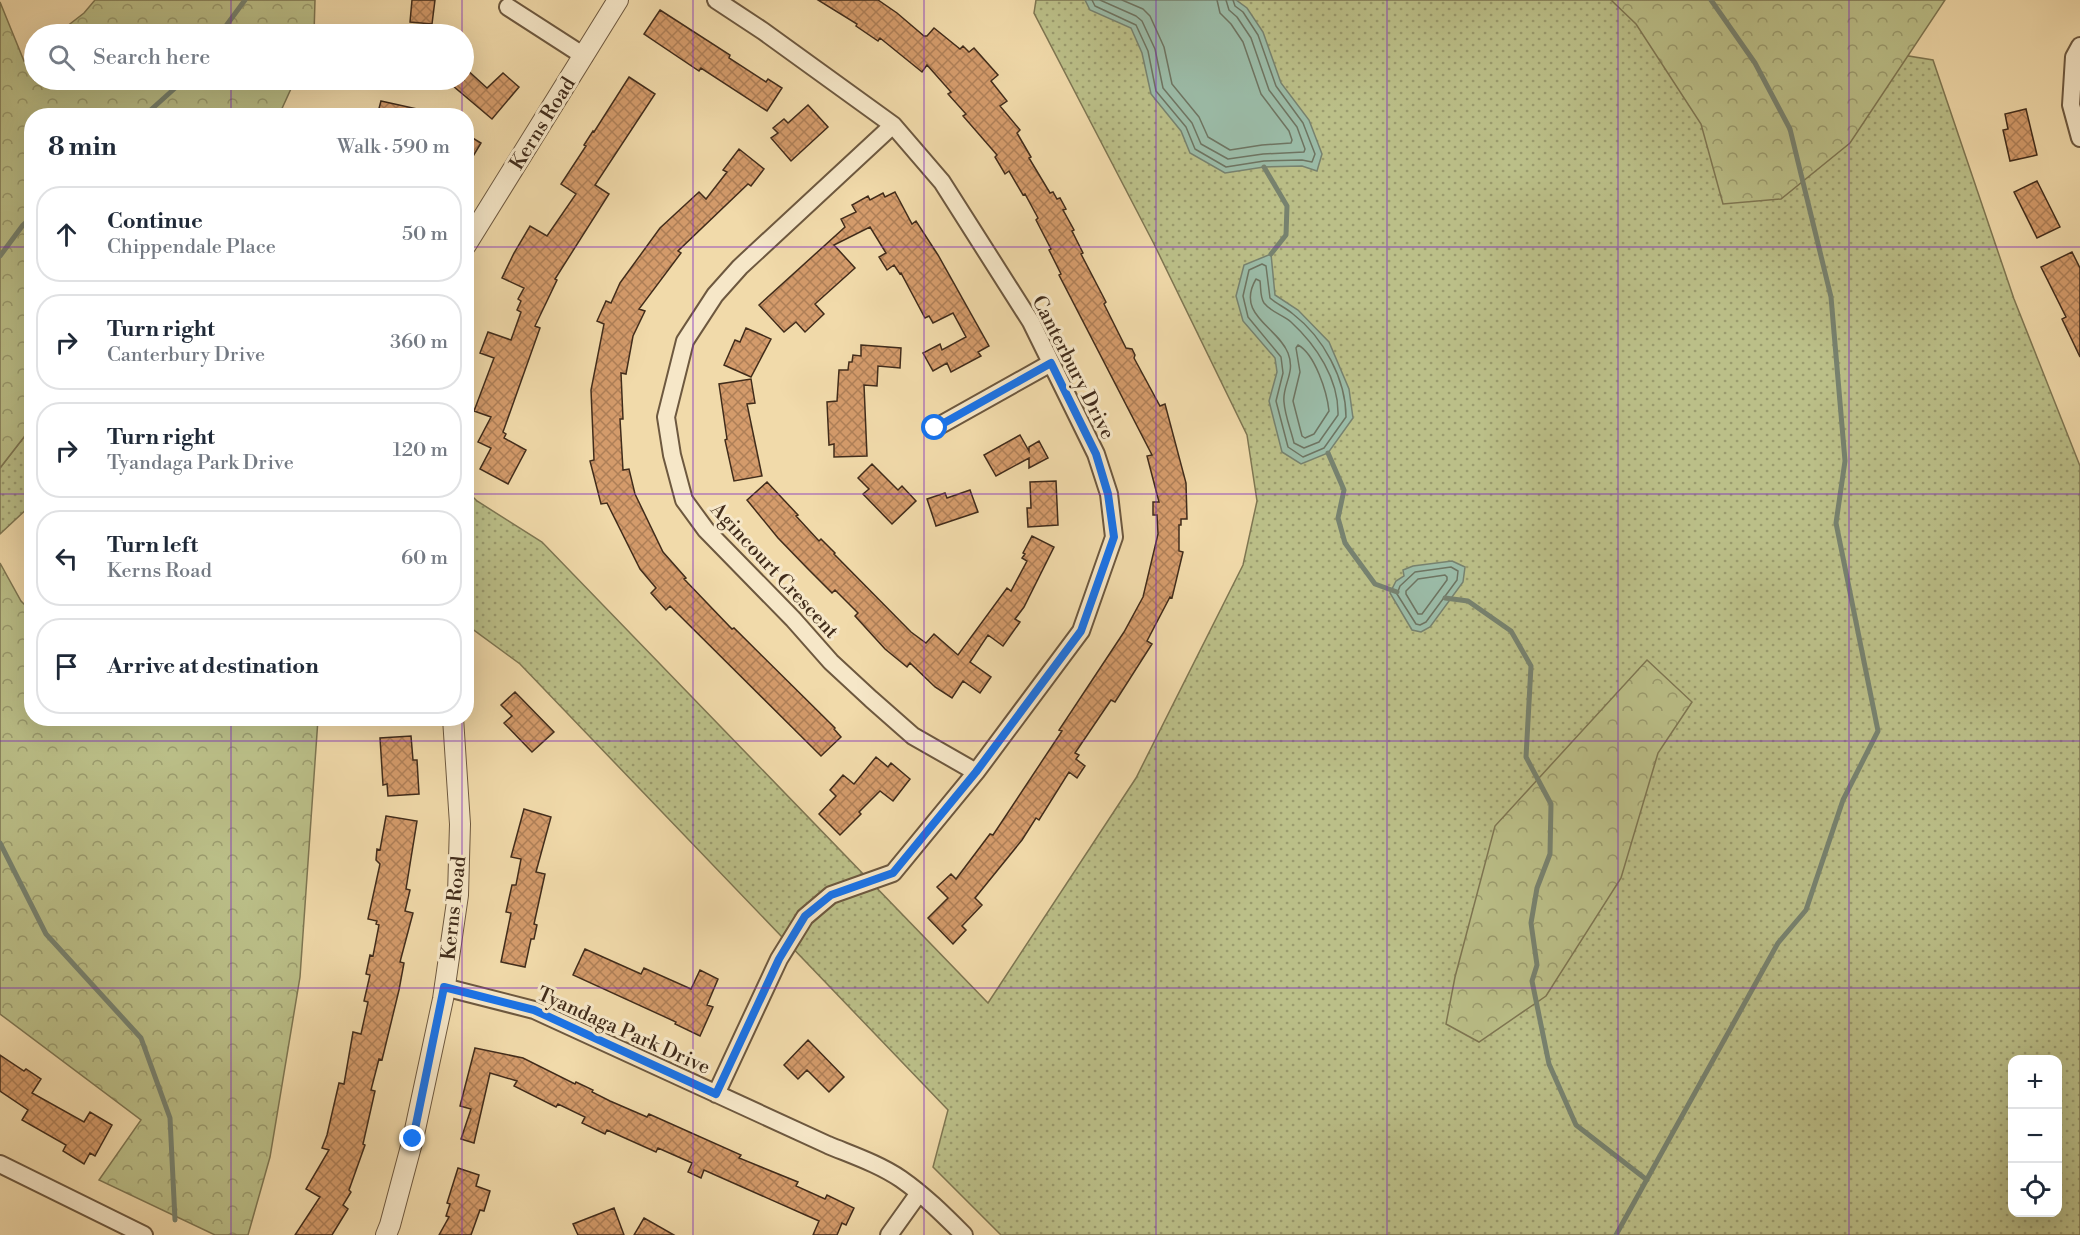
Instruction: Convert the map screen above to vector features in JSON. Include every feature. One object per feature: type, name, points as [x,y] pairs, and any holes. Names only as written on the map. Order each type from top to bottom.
[{"type":"street","name":"Kerns Road","points":[[474,232],[618,0]]},
{"type":"street","name":"Canterbury Drive","points":[[716,0],[893,125],[942,182],[1031,322],[1096,454],[1108,494],[1114,537],[1081,631],[976,772],[893,873],[831,895],[805,916],[779,959],[716,1094]]},
{"type":"street","points":[[508,7],[584,56]]},
{"type":"street","points":[[2080,46],[2074,57],[2071,105],[2080,138]]},
{"type":"street","name":"Agincourt Crescent","points":[[893,125],[740,267],[715,295],[685,341],[666,417],[672,455],[684,500],[706,530],[793,619],[831,662],[871,699],[913,736],[976,772]]},
{"type":"street","points":[[935,428],[1051,363]]},
{"type":"street","name":"Kerns Road","points":[[386,1235],[413,1139],[444,987],[458,895],[460,836],[453,726]]},
{"type":"street","name":"Tyandaga Park Drive","points":[[444,987],[534,1010],[873,1164],[899,1178],[919,1193],[964,1235]]},
{"type":"street","points":[[0,1165],[144,1235]]},
{"type":"street","points":[[889,1235],[919,1193]]},
{"type":"green space","points":[[95,0],[315,0],[314,24],[70,24],[84,13]]},
{"type":"green space","points":[[1036,0],[1719,0],[1737,28],[1933,60],[2014,299],[2080,466],[2080,1235],[1001,1235],[933,1167],[948,1110],[520,664],[474,630],[474,498],[542,542],[988,1003],[1136,778],[1243,565],[1257,501],[1247,435],[1154,244],[1034,13]]},
{"type":"green space","points":[[1611,0],[1945,0],[1850,143],[1781,199],[1723,204],[1701,124],[1636,24]]},
{"type":"green space","points":[[0,2],[24,61],[24,90],[290,90],[282,108],[24,108],[24,437],[0,468]]},
{"type":"green space","points":[[24,437],[24,512],[0,534],[0,468]]},
{"type":"green space","points":[[0,563],[24,604],[24,726],[318,726],[300,977],[270,1157],[248,1235],[215,1235],[99,1180],[141,1120],[0,1014]]},
{"type":"green space","points":[[1647,660],[1692,702],[1658,753],[1621,878],[1546,996],[1479,1042],[1446,1024],[1455,977],[1495,826]]},
{"type":"water","points":[[1085,0],[1236,0],[1247,8],[1263,32],[1281,83],[1309,120],[1322,154],[1317,171],[1302,166],[1264,167],[1225,173],[1190,153],[1181,131],[1151,94],[1142,53],[1131,28],[1090,10]]},
{"type":"water","points":[[1271,254],[1275,295],[1298,310],[1329,342],[1349,389],[1353,418],[1328,453],[1301,464],[1282,452],[1269,401],[1277,372],[1275,358],[1243,321],[1236,296],[1244,265]]},
{"type":"water","points":[[1452,561],[1465,567],[1463,582],[1430,627],[1421,632],[1412,630],[1390,593],[1396,581],[1404,576],[1403,570],[1413,566]]},
{"type":"building","points":[[412,0],[435,0],[432,24],[410,22]]},
{"type":"building","points":[[818,0],[878,0],[924,36],[927,36],[934,28],[960,49],[963,46],[969,52],[974,48],[998,75],[991,81],[1007,101],[1000,106],[1020,130],[1017,133],[1050,193],[1053,192],[1057,199],[1060,198],[1066,209],[1063,210],[1083,253],[1081,254],[1106,302],[1104,304],[1126,348],[1132,349],[1134,358],[1160,406],[1165,404],[1186,483],[1187,519],[1181,519],[1181,525],[1179,525],[1179,551],[1183,552],[1172,598],[1170,597],[1147,641],[1152,644],[1115,702],[1111,700],[1075,753],[1079,755],[1076,759],[1085,766],[1077,778],[1069,772],[1039,820],[1036,818],[1022,840],[975,898],[982,905],[962,926],[966,930],[953,944],[928,918],[948,898],[937,887],[951,874],[956,879],[990,834],[993,835],[1124,632],[1143,597],[1158,534],[1157,515],[1153,515],[1153,502],[1159,502],[1147,456],[1152,455],[1059,275],[1061,274],[1049,250],[1051,249],[1036,220],[1038,218],[1025,194],[1023,195],[1009,171],[1005,174],[995,157],[997,155],[963,116],[966,114],[948,94],[951,92],[927,65],[922,72],[880,38],[878,41],[856,26],[857,24]]},
{"type":"building","points":[[660,10],[730,55],[729,58],[766,82],[768,79],[782,88],[767,111],[701,68],[699,71],[644,34]]},
{"type":"building","points":[[503,73],[519,87],[492,119],[458,90],[474,90],[474,76],[487,88]]},
{"type":"building","points":[[629,77],[655,94],[595,185],[609,194],[555,279],[557,280],[535,326],[540,328],[503,432],[506,434],[504,438],[526,450],[508,484],[480,469],[491,448],[478,442],[491,417],[474,411],[494,358],[480,353],[488,332],[511,340],[521,312],[517,310],[521,301],[518,299],[524,288],[502,278],[530,226],[547,236],[576,194],[561,184]]},
{"type":"building","points":[[381,101],[413,108],[379,108]]},
{"type":"building","points":[[808,105],[828,127],[791,161],[771,138],[778,133],[773,128],[784,119],[788,123]]},
{"type":"building","points":[[2026,109],[2037,155],[2010,161],[2003,130],[2008,129],[2005,114]]},
{"type":"building","points":[[474,139],[481,143],[474,155]]},
{"type":"building","points":[[739,149],[764,169],[751,186],[748,184],[678,251],[681,253],[639,309],[645,311],[633,336],[626,374],[621,373],[623,419],[620,419],[623,470],[629,469],[635,494],[663,552],[686,578],[684,579],[732,629],[734,628],[835,728],[841,737],[821,756],[670,606],[666,610],[651,593],[656,588],[640,569],[607,503],[601,504],[590,461],[594,460],[591,390],[604,324],[597,321],[606,301],[611,303],[620,283],[660,228],[699,192],[706,199],[727,172],[723,170]]},
{"type":"building","points":[[2037,181],[2060,227],[2037,238],[2014,192]]},
{"type":"building","points":[[895,192],[912,224],[916,221],[938,255],[989,346],[978,352],[981,356],[951,372],[947,363],[933,371],[923,353],[940,344],[942,350],[966,337],[953,313],[933,323],[929,316],[925,318],[901,273],[894,265],[887,270],[879,257],[886,253],[870,227],[834,245],[855,268],[815,304],[824,314],[805,332],[796,322],[784,332],[759,305],[845,227],[841,219],[856,212],[852,205],[868,196],[870,200],[883,193],[885,197]]},
{"type":"building","points":[[2072,252],[2080,268],[2080,357],[2062,319],[2066,317],[2041,267]]},
{"type":"building","points":[[746,328],[771,339],[751,377],[724,365],[735,340],[740,342]]},
{"type":"building","points":[[861,345],[901,348],[900,368],[878,366],[877,386],[864,385],[867,456],[834,457],[834,444],[829,445],[827,402],[837,401],[839,370],[848,370],[853,355],[861,356]]},
{"type":"building","points":[[751,379],[755,403],[747,404],[762,476],[734,481],[725,440],[727,439],[719,384]]},
{"type":"building","points":[[1020,435],[1029,451],[1029,447],[1039,441],[1048,458],[1029,468],[1029,458],[996,476],[984,455]]},
{"type":"building","points":[[872,464],[898,490],[902,486],[916,501],[892,524],[863,494],[869,489],[858,478]]},
{"type":"building","points":[[1056,481],[1058,525],[1028,527],[1027,508],[1031,508],[1030,482]]},
{"type":"building","points":[[767,482],[819,541],[821,539],[911,632],[926,643],[934,634],[958,655],[1007,588],[1011,591],[1027,561],[1022,558],[1025,554],[1023,553],[1032,536],[1054,547],[1024,607],[1015,619],[1020,622],[1003,646],[988,635],[970,662],[991,677],[980,693],[963,681],[952,698],[935,687],[910,663],[907,667],[885,649],[855,616],[858,613],[835,590],[832,593],[808,569],[778,538],[747,500]]},
{"type":"building","points":[[970,490],[978,512],[936,526],[927,499],[945,493],[947,498]]},
{"type":"building","points":[[515,692],[554,732],[532,752],[504,723],[512,716],[501,705]]},
{"type":"building","points":[[411,736],[413,760],[417,760],[419,794],[388,796],[387,784],[383,785],[380,738]]},
{"type":"building","points":[[876,757],[888,767],[891,763],[910,779],[893,801],[880,791],[840,835],[819,814],[836,796],[830,790],[843,775],[854,784]]},
{"type":"building","points":[[524,809],[551,817],[536,872],[545,874],[534,924],[537,925],[534,939],[531,939],[525,967],[501,962],[511,913],[506,912],[512,885],[516,885],[521,859],[511,857]]},
{"type":"building","points":[[386,816],[417,821],[406,889],[410,890],[405,911],[413,913],[400,962],[404,963],[399,990],[382,1060],[379,1059],[371,1090],[375,1091],[363,1144],[365,1145],[349,1190],[351,1192],[343,1205],[348,1209],[332,1235],[295,1235],[320,1197],[306,1189],[329,1150],[322,1148],[339,1083],[344,1084],[353,1032],[361,1034],[368,1002],[364,1001],[370,975],[366,974],[370,955],[373,956],[379,925],[376,924],[377,921],[368,919],[380,864],[376,860],[377,849],[380,850]]},
{"type":"building","points":[[585,949],[641,974],[644,968],[691,989],[700,970],[718,979],[707,1005],[713,1007],[700,1036],[675,1024],[676,1022],[573,975]]},
{"type":"building","points":[[808,1040],[844,1077],[829,1092],[807,1070],[798,1079],[784,1065]]},
{"type":"building","points":[[475,1048],[523,1058],[575,1084],[576,1082],[593,1090],[592,1092],[610,1101],[647,1117],[649,1114],[741,1155],[739,1158],[798,1182],[796,1186],[825,1199],[827,1195],[854,1208],[846,1225],[842,1223],[837,1235],[813,1235],[819,1221],[704,1170],[701,1178],[688,1172],[692,1163],[658,1148],[656,1152],[607,1130],[605,1134],[582,1123],[585,1117],[558,1104],[556,1107],[514,1086],[517,1081],[490,1073],[474,1143],[461,1139],[471,1109],[460,1106]]},
{"type":"building","points":[[0,1055],[41,1079],[32,1093],[84,1122],[90,1112],[112,1125],[95,1156],[90,1153],[84,1164],[63,1151],[66,1145],[22,1120],[28,1110],[0,1091]]},
{"type":"building","points":[[458,1168],[479,1175],[476,1186],[490,1191],[484,1211],[480,1210],[471,1235],[439,1235],[449,1217],[446,1216],[450,1204],[447,1203]]},
{"type":"building","points":[[614,1208],[624,1235],[578,1235],[573,1224]]},
{"type":"building","points":[[644,1218],[674,1235],[634,1235]]},
{"type":"waterway","points":[[227,24],[245,0]]},
{"type":"waterway","points":[[1616,1235],[1778,943],[1806,910],[1843,800],[1878,731],[1836,523],[1845,461],[1831,297],[1790,129],[1755,63],[1711,0]]},
{"type":"waterway","points":[[153,108],[173,90]]},
{"type":"waterway","points":[[1264,167],[1287,206],[1286,235],[1271,254]]},
{"type":"waterway","points":[[0,256],[24,224]]},
{"type":"waterway","points":[[1328,453],[1344,490],[1338,518],[1345,543],[1375,584],[1397,592]]},
{"type":"waterway","points":[[1445,598],[1468,601],[1511,631],[1531,666],[1526,757],[1551,804],[1550,854],[1537,888],[1531,923],[1537,965],[1532,981],[1549,1064],[1576,1125],[1647,1180]]},
{"type":"waterway","points":[[0,843],[46,934],[141,1038],[170,1118],[175,1220]]},
{"type":"route","points":[[413,1139],[444,987],[534,1010],[716,1094],[779,959],[805,916],[831,895],[893,873],[976,772],[1081,631],[1114,537],[1108,494],[1096,454],[1051,363],[935,428]]}]
